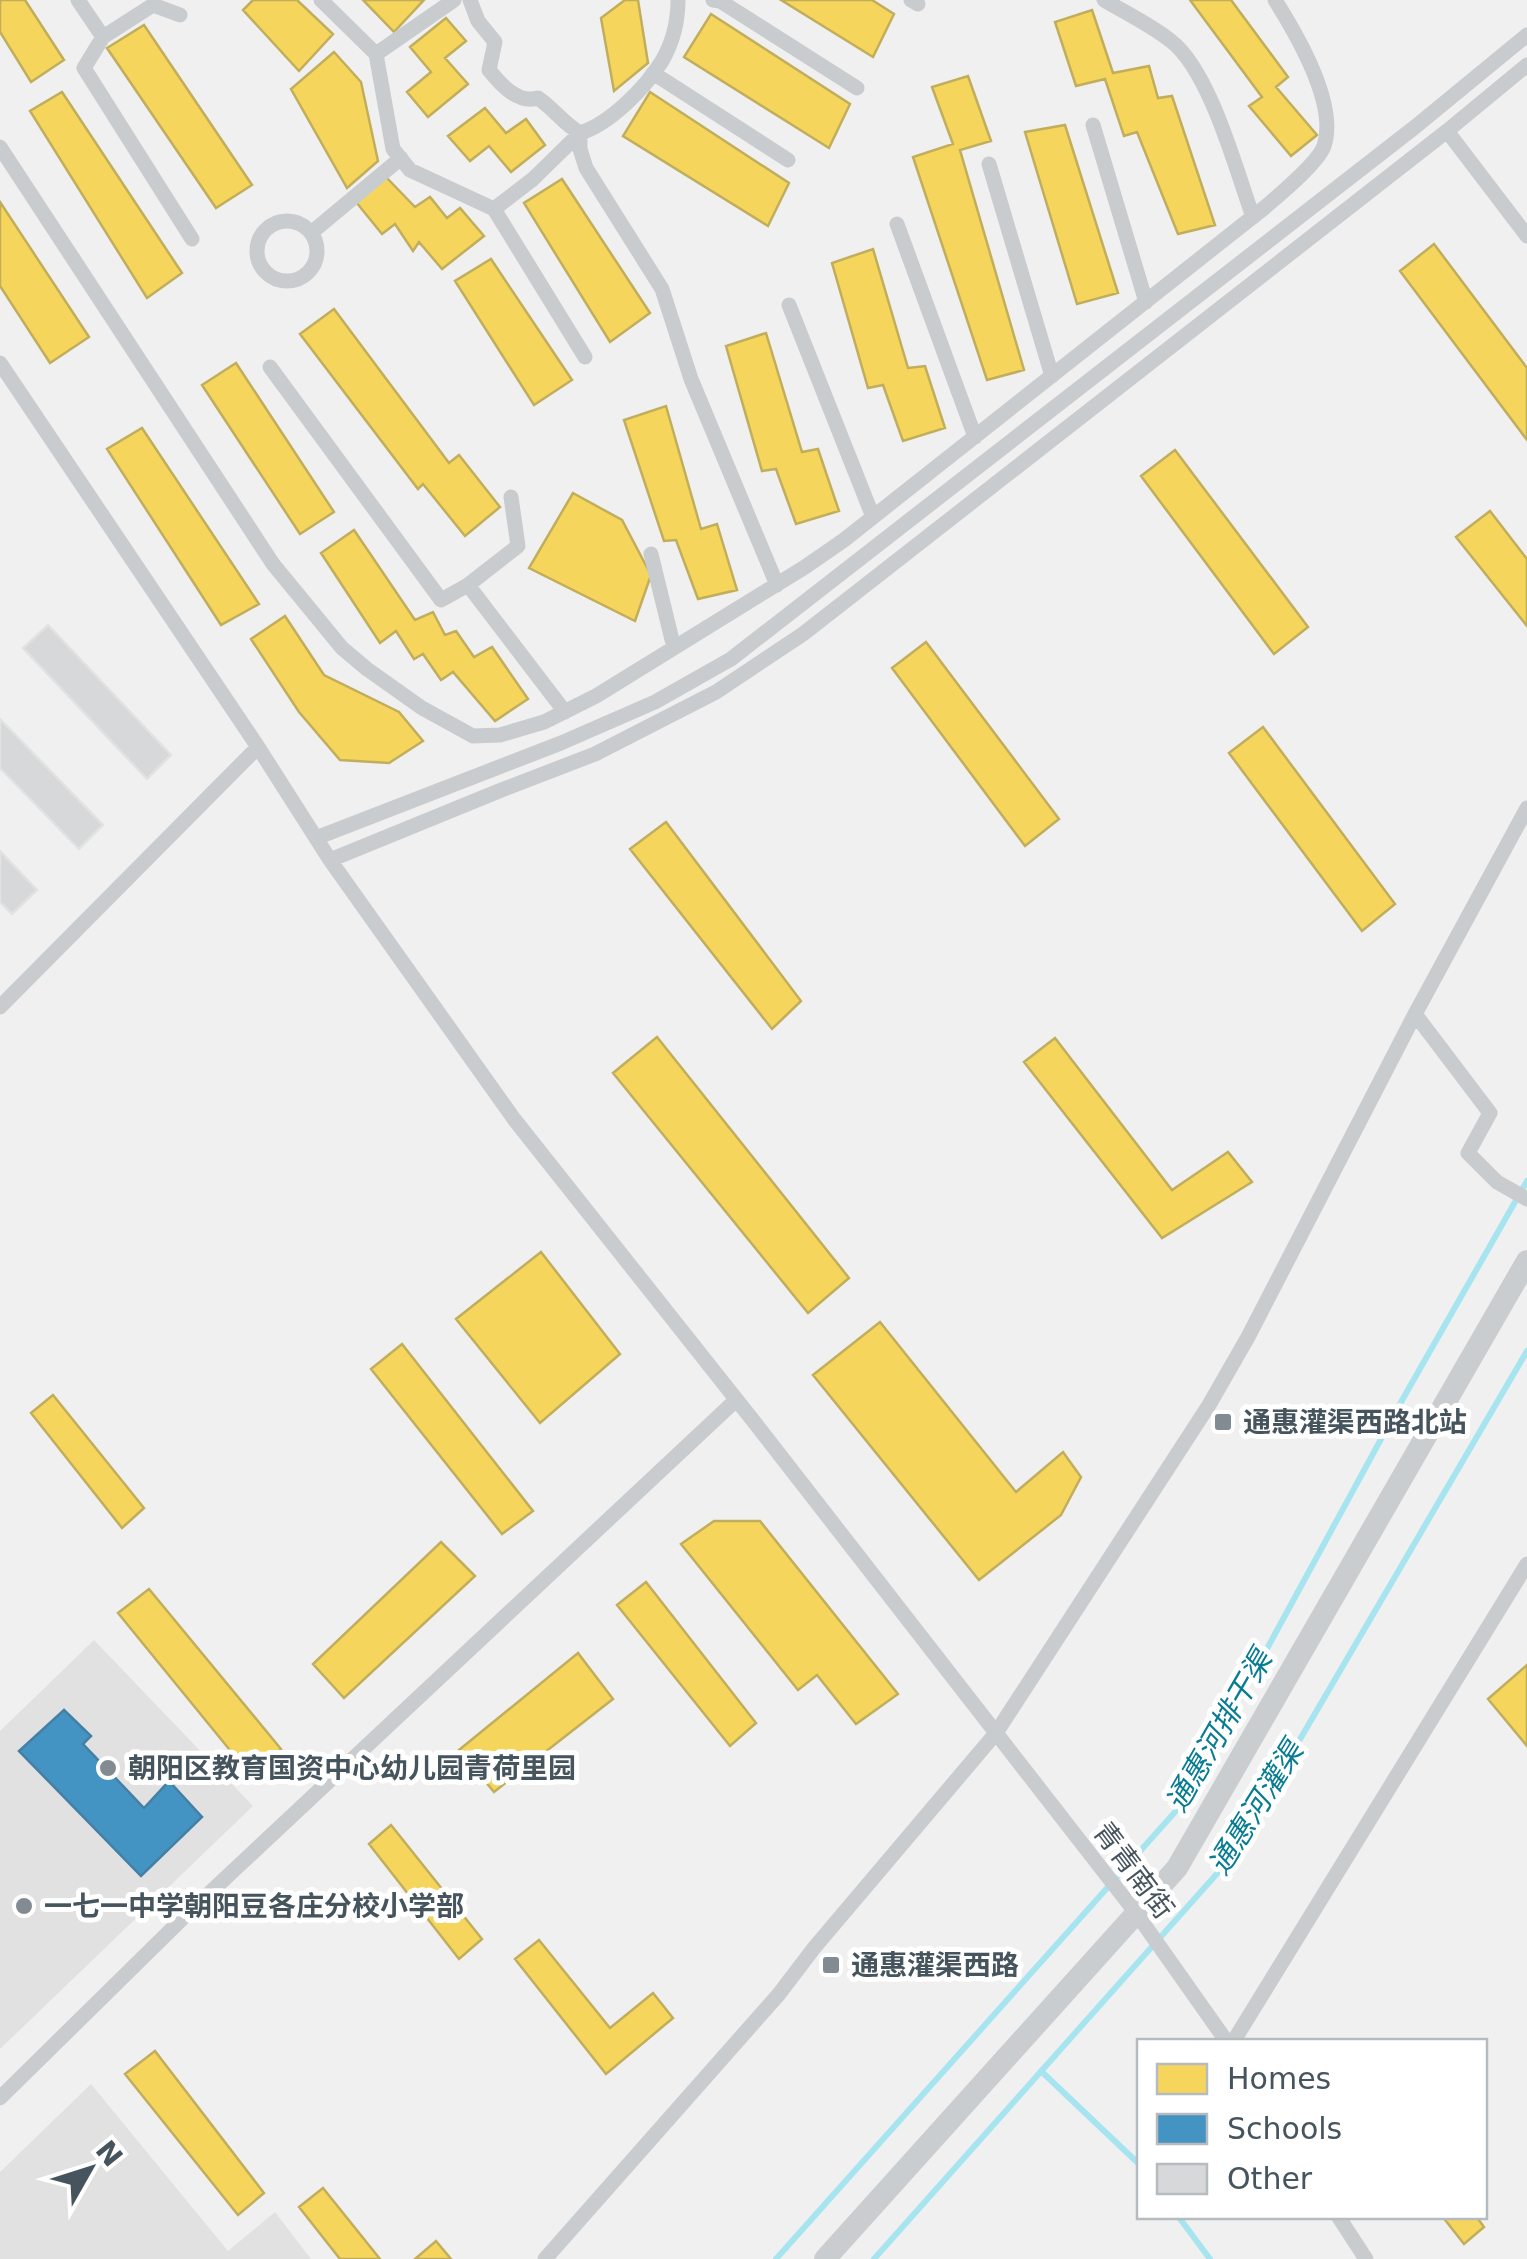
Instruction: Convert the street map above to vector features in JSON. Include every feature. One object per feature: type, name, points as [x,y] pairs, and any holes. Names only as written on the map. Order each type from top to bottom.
[{"type":"street","points":[[78,0],[103,37]]},
{"type":"street","points":[[322,0],[376,54],[393,149],[410,170],[494,209],[585,356]]},
{"type":"street","points":[[376,54],[454,0]]},
{"type":"street","points":[[470,0],[478,21],[495,42],[489,70],[515,95],[529,101],[538,98],[554,108],[568,127],[580,133]]},
{"type":"street","points":[[494,209],[533,179],[580,133],[594,129],[637,92],[662,61],[672,39],[678,20],[678,0]]},
{"type":"street","points":[[713,0],[858,88]]},
{"type":"street","points":[[1104,0],[1174,43],[1196,70],[1253,216]]},
{"type":"street","points":[[0,147],[273,564],[342,648],[422,708],[473,736],[500,734],[544,722],[596,696],[844,540],[1146,302],[1305,170],[1324,149],[1327,121],[1305,54],[1276,0]]},
{"type":"street","points":[[180,15],[153,5],[103,37],[84,68],[192,239]]},
{"type":"street","points":[[316,838],[577,736],[655,702],[731,659],[1400,139],[1527,35]]},
{"type":"street","points":[[330,860],[595,754],[716,692],[803,634],[1448,131],[1527,64]]},
{"type":"street","points":[[653,72],[788,160]]},
{"type":"street","points":[[1093,125],[1146,302]]},
{"type":"street","points":[[1448,131],[1527,236]]},
{"type":"street","points":[[580,133],[586,168],[662,289],[690,379],[777,585]]},
{"type":"street","points":[[311,233],[401,158]]},
{"type":"street","points":[[989,164],[1052,376]]},
{"type":"street","points":[[296,221],[311,233],[318,250],[304,276],[284,281],[266,272],[256,254],[261,234],[268,226],[296,221]]},
{"type":"street","points":[[898,224],[975,437]]},
{"type":"street","points":[[789,304],[874,517]]},
{"type":"street","name":"青青南街","points":[[0,362],[330,860],[514,1119],[1118,1889],[1228,2039]]},
{"type":"street","points":[[270,366],[441,600],[468,585],[518,546],[511,497]]},
{"type":"street","points":[[651,554],[674,648]]},
{"type":"street","points":[[468,585],[565,712]]},
{"type":"street","points":[[0,1008],[258,746]]},
{"type":"street","points":[[544,2259],[778,1994],[996,1733],[1209,1405],[1527,808]]},
{"type":"street","points":[[1415,1014],[1490,1113],[1468,1152],[1497,1182],[1527,1198]]},
{"type":"street","points":[[825,2259],[1177,1868],[1527,1260]]},
{"type":"street","points":[[0,2098],[185,1916],[736,1400]]},
{"type":"street","points":[[1232,2039],[1527,1564]]},
{"type":"street","points":[[1340,2219],[1366,2259]]},
{"type":"shaded area","name":"朝阳区教育国资中心幼儿园青荷里园","points":[[94,1640],[253,1806],[0,2049],[0,1731]]},
{"type":"shaded area","points":[[91,2084],[228,2251],[275,2212],[311,2259],[0,2259],[0,2172]]},
{"type":"building: Homes","points":[[0,0],[25,0],[64,60],[31,82],[0,32]]},
{"type":"building: Homes","points":[[253,0],[297,0],[333,34],[299,71],[243,10]]},
{"type":"building: Homes","points":[[363,0],[424,0],[394,32]]},
{"type":"building: Homes","points":[[625,0],[638,0],[648,63],[614,91],[601,18]]},
{"type":"building: Homes","points":[[781,0],[872,0],[894,14],[873,57]]},
{"type":"building: Homes","points":[[1190,0],[1231,0],[1288,77],[1276,87],[1317,135],[1291,156],[1249,106],[1262,97]]},
{"type":"building: Homes","points":[[1092,10],[1113,73],[1149,66],[1158,98],[1172,96],[1215,225],[1178,234],[1137,132],[1124,136],[1105,79],[1076,86],[1055,22]]},
{"type":"building: Homes","points":[[711,14],[850,104],[829,148],[684,57]]},
{"type":"building: Homes","points":[[446,18],[466,41],[445,58],[468,84],[428,117],[407,92],[431,72],[410,47]]},
{"type":"building: Homes","points":[[144,25],[252,185],[216,208],[107,48]]},
{"type":"building: Homes","points":[[334,52],[361,82],[378,161],[347,188],[291,89]]},
{"type":"building: Homes","points":[[968,76],[991,141],[960,150],[1024,370],[987,380],[913,157],[953,144],[932,87]]},
{"type":"building: Homes","points":[[62,92],[182,273],[147,298],[30,111]]},
{"type":"building: Homes","points":[[650,92],[789,183],[768,226],[623,136]]},
{"type":"building: Homes","points":[[485,108],[506,133],[526,119],[545,145],[511,172],[489,146],[470,161],[448,136]]},
{"type":"building: Homes","points":[[1065,125],[1118,293],[1077,304],[1025,132]]},
{"type":"building: Homes","points":[[386,177],[415,207],[430,197],[447,218],[460,208],[484,236],[442,269],[419,242],[413,251],[395,224],[382,234],[356,202]]},
{"type":"building: Homes","points":[[562,179],[650,313],[610,342],[524,203]]},
{"type":"building: Homes","points":[[0,202],[89,337],[50,363],[0,286]]},
{"type":"building: Homes","points":[[1434,244],[1527,368],[1527,440],[1400,271]]},
{"type":"building: Homes","points":[[873,249],[908,368],[925,366],[945,428],[903,441],[883,385],[868,388],[832,263]]},
{"type":"building: Homes","points":[[491,259],[572,380],[534,405],[455,281]]},
{"type":"building: Homes","points":[[334,309],[449,463],[459,455],[500,507],[465,536],[423,484],[418,489],[300,334]]},
{"type":"building: Homes","points":[[766,333],[802,452],[818,449],[839,511],[796,524],[776,469],[762,471],[726,346]]},
{"type":"building: Homes","points":[[236,363],[334,512],[300,534],[202,385]]},
{"type":"building: Homes","points":[[666,406],[701,529],[717,524],[737,590],[698,599],[676,540],[664,541],[624,420]]},
{"type":"building: Homes","points":[[142,428],[259,604],[221,625],[107,449]]},
{"type":"building: Homes","points":[[1175,450],[1308,627],[1274,654],[1141,476]]},
{"type":"building: Homes","points":[[573,493],[622,520],[651,575],[635,621],[529,568]]},
{"type":"building: Homes","points":[[1490,511],[1527,559],[1527,626],[1456,537]]},
{"type":"building: Homes","points":[[354,530],[415,620],[433,612],[445,635],[456,631],[474,657],[492,647],[528,699],[495,721],[453,672],[441,680],[423,654],[414,659],[396,631],[380,643],[321,553]]},
{"type":"building: Homes","points":[[285,616],[324,675],[399,712],[423,741],[389,763],[340,760],[299,712],[251,639]]},
{"type":"building: Homes","points":[[926,642],[1059,819],[1025,846],[892,668]]},
{"type":"building: Homes","points":[[1263,727],[1395,904],[1362,931],[1229,753]]},
{"type":"building: Homes","points":[[666,822],[801,1001],[772,1029],[630,849]]},
{"type":"building: Homes","points":[[657,1037],[849,1278],[808,1313],[613,1073]]},
{"type":"building: Homes","points":[[1055,1038],[1172,1190],[1228,1152],[1252,1182],[1162,1238],[1024,1062]]},
{"type":"building: Homes","points":[[541,1252],[620,1354],[540,1423],[456,1319]]},
{"type":"building: Homes","points":[[880,1322],[1016,1492],[1063,1452],[1081,1477],[1061,1515],[979,1580],[813,1375]]},
{"type":"building: Homes","points":[[402,1344],[533,1511],[502,1534],[371,1369]]},
{"type":"building: Homes","points":[[53,1395],[144,1508],[122,1528],[31,1413]]},
{"type":"building: Homes","points":[[714,1521],[760,1521],[898,1694],[856,1724],[817,1675],[798,1690],[681,1544]]},
{"type":"building: Homes","points":[[441,1542],[475,1576],[344,1698],[313,1664]]},
{"type":"building: Homes","points":[[646,1582],[756,1723],[730,1746],[617,1605]]},
{"type":"building: Homes","points":[[149,1589],[281,1749],[251,1776],[118,1613]]},
{"type":"building: Homes","points":[[578,1653],[613,1699],[494,1792],[459,1750]]},
{"type":"building: Homes","points":[[1527,1665],[1527,1746],[1488,1699]]},
{"type":"building: Homes","points":[[391,1825],[482,1939],[459,1959],[369,1844]]},
{"type":"building: Homes","points":[[539,1940],[610,2028],[653,1993],[673,2018],[606,2074],[515,1959]]},
{"type":"building: Homes","points":[[155,2051],[264,2193],[238,2215],[125,2074]]},
{"type":"building: Homes","points":[[323,2188],[380,2259],[340,2259],[299,2207]]},
{"type":"building: Homes","points":[[1444,2219],[1478,2219],[1484,2227],[1464,2244]]},
{"type":"building: Homes","points":[[436,2241],[451,2259],[415,2259]]},
{"type":"building: Schools","points":[[64,1710],[91,1736],[83,1744],[144,1808],[169,1781],[202,1817],[141,1876],[19,1751]]},
{"type":"building: Other","points":[[48,625],[171,755],[147,779],[23,648]]},
{"type":"building: Other","points":[[0,719],[103,825],[79,849],[0,768]]},
{"type":"building: Other","points":[[0,851],[37,890],[12,914],[0,902]]},
{"type":"waterway","name":"通惠河排干渠","points":[[776,2259],[1183,1803],[1405,1395],[1527,1181]]},
{"type":"waterway","name":"通惠河灌渠","points":[[874,2259],[1230,1859],[1527,1351]]},
{"type":"waterway","points":[[1041,2071],[1137,2162]]},
{"type":"waterway","points":[[1180,2219],[1210,2259]]},
{"type":"place","name":"通惠灌渠西路北站","points":[[1223,1422]]},
{"type":"place","name":"朝阳区教育国资中心幼儿园青荷里园","points":[[108,1768]]},
{"type":"place","name":"一七一中学朝阳豆各庄分校小学部","points":[[24,1906]]},
{"type":"place","name":"通惠灌渠西路","points":[[831,1965]]}]
